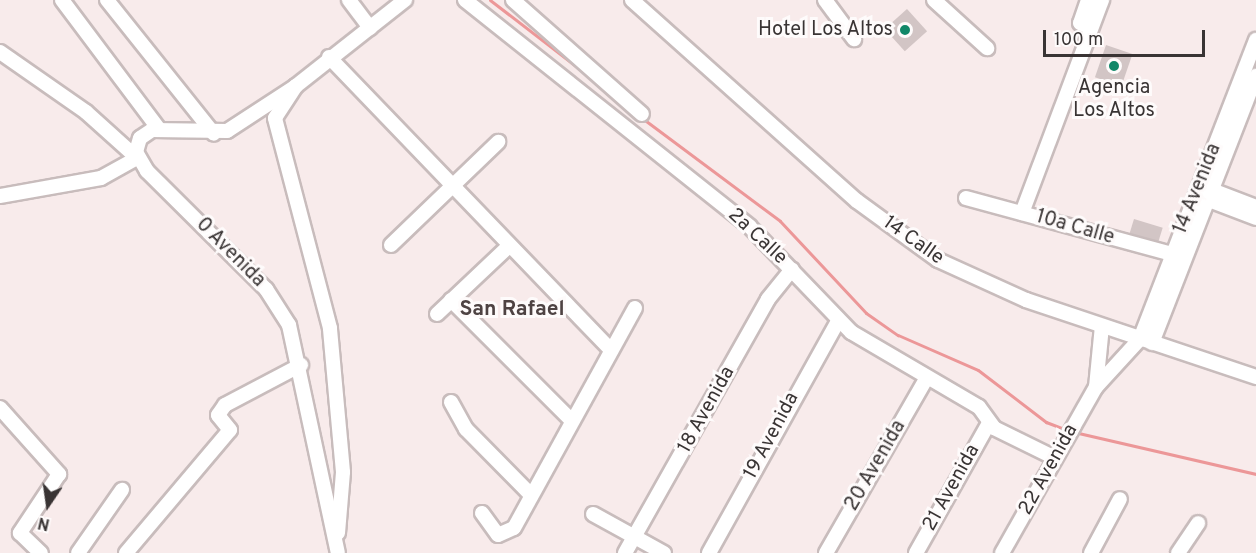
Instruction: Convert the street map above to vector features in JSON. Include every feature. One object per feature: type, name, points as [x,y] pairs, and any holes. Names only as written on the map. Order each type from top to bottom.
[{"type":"street","points":[[2,192],[101,178],[137,158],[140,138],[158,128],[62,0]]},
{"type":"street","points":[[107,0],[214,134]]},
{"type":"street","points":[[350,0],[370,28]]},
{"type":"street","name":"0 Avenida","points":[[158,128],[214,134],[234,128],[296,87],[329,57],[405,0]]},
{"type":"street","name":"2a Calle","points":[[465,0],[713,196],[792,269],[838,321],[926,379],[979,407],[989,423],[1058,454]]},
{"type":"street","points":[[513,0],[642,114]]},
{"type":"street","name":"14 Calle","points":[[632,0],[857,201],[920,250],[996,289],[1256,377]]},
{"type":"street","points":[[825,0],[854,39]]},
{"type":"street","points":[[934,0],[987,48]]},
{"type":"street","points":[[1088,0],[1080,23],[1091,28]]},
{"type":"street","points":[[1022,213],[1102,0]]},
{"type":"street","name":"14 Avenida","points":[[1146,341],[1204,192],[1256,40]]},
{"type":"street","name":"0 Avenida","points":[[0,52],[79,107],[137,158],[266,290],[289,325],[301,365],[338,553]]},
{"type":"street","points":[[329,57],[611,350]]},
{"type":"street","name":"14 Avenida","points":[[1204,192],[1256,76]]},
{"type":"street","name":"0 Avenida","points":[[296,87],[276,113],[275,124],[330,328],[343,472],[338,553]]},
{"type":"street","points":[[391,245],[498,142]]},
{"type":"street","points":[[1204,192],[1256,207]]},
{"type":"street","points":[[1204,192],[1256,218]]},
{"type":"street","name":"10a Calle","points":[[966,198],[1179,256]]},
{"type":"street","points":[[436,314],[510,245]]},
{"type":"street","name":"18 Avenida","points":[[625,553],[637,537],[768,299],[792,269]]},
{"type":"street","points":[[452,300],[572,421]]},
{"type":"street","points":[[482,513],[495,533],[507,535],[635,308]]},
{"type":"street","name":"19 Avenida","points":[[709,553],[838,321]]},
{"type":"street","name":"22 Avenida","points":[[1096,387],[1102,326]]},
{"type":"street","name":"22 Avenida","points":[[1002,553],[1096,387],[1146,341]]},
{"type":"street","points":[[126,553],[231,428],[218,415],[225,405],[301,365]]},
{"type":"street","name":"20 Avenida","points":[[826,553],[926,379]]},
{"type":"street","points":[[451,402],[466,429],[531,495]]},
{"type":"street","points":[[0,408],[60,476],[20,533],[41,553]]},
{"type":"street","name":"21 Avenida","points":[[916,553],[989,423]]},
{"type":"street","points":[[78,553],[122,490]]},
{"type":"street","points":[[1090,553],[1120,500]]},
{"type":"street","points":[[592,514],[664,553]]},
{"type":"street","points":[[1178,553],[1198,523]]},
{"type":"building","name":"Hotel Los Altos","points":[[907,9],[927,31],[905,51],[885,29]]},
{"type":"building","name":"Agencia Los Altos","points":[[1106,45],[1132,54],[1121,86],[1095,77]]},
{"type":"building","points":[[1134,219],[1163,228],[1158,242],[1130,233]]},
{"type":"waterway","points":[[490,0],[599,84]]},
{"type":"waterway","points":[[642,118],[780,221],[866,313],[898,335],[978,370],[1046,422],[1067,430]]},
{"type":"waterway","points":[[1074,432],[1256,474]]},
{"type":"place","name":"Hotel Los Altos","points":[[905,30]]},
{"type":"place","name":"Agencia Los Altos","points":[[1114,66]]},
{"type":"district","name":"San Rafael","points":[[512,310]]}]
